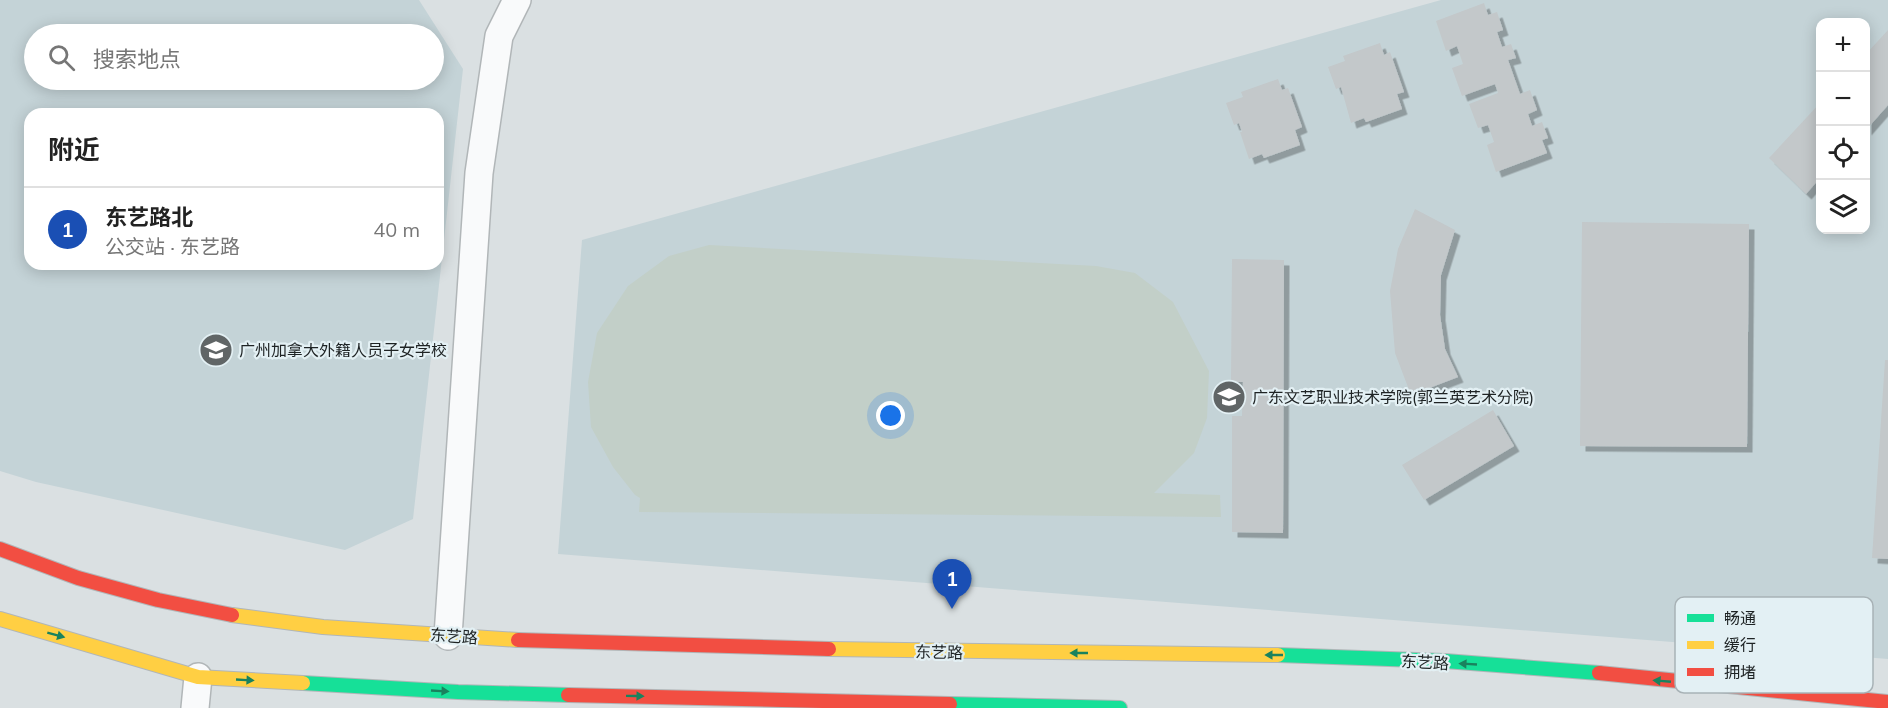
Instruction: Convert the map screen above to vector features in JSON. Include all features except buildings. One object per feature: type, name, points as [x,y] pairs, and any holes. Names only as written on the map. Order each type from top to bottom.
[{"type":"street","points":[[448,636],[479,173],[499,36],[517,0]]},
{"type":"street","name":"东艺路","points":[[0,549],[50,570],[122,591],[223,613],[329,627],[515,641],[918,652],[1305,655],[1491,665],[1675,682]]},
{"type":"street","points":[[0,619],[198,677],[458,692],[1120,708]]},
{"type":"street","points":[[195,708],[198,677]]},
{"type":"street","name":"东艺路","points":[[1791,693],[1888,702]]},
{"type":"shaded area","name":"广州加拿大外籍人员子女学校","points":[[0,0],[419,0],[434,24],[24,24],[24,90],[444,90],[444,39],[463,69],[444,240],[444,108],[24,108],[24,270],[441,270],[413,519],[345,550],[36,482],[0,471]]},
{"type":"shaded area","name":"广东文艺职业技术学院(郭兰英艺术分院)","points":[[1441,0],[1888,0],[1888,659],[1873,658],[1873,597],[1675,597],[1675,642],[558,554],[582,240]]},
{"type":"shaded area","points":[[709,245],[1096,266],[1135,273],[1173,302],[1209,371],[1207,418],[1194,453],[1154,493],[1220,495],[1221,517],[639,512],[640,498],[635,495],[613,467],[591,427],[588,382],[597,333],[628,286],[669,256]]},
{"type":"traffic: fast","points":[[1278,655],[1445,661],[1599,673]]},
{"type":"traffic: fast","points":[[303,683],[458,692],[568,695]]},
{"type":"traffic: fast","points":[[950,704],[1120,708]]},
{"type":"traffic: slow","points":[[232,615],[323,627],[518,640]]},
{"type":"traffic: slow","points":[[0,619],[198,677],[303,683]]},
{"type":"traffic: slow","points":[[829,649],[1278,655]]},
{"type":"traffic: jam","points":[[0,549],[78,578],[158,600],[232,615]]},
{"type":"traffic: jam","points":[[518,640],[829,649]]},
{"type":"traffic: jam","points":[[1599,673],[1675,681]]},
{"type":"traffic: jam","points":[[1798,693],[1888,702]]},
{"type":"traffic: jam","points":[[568,695],[950,704]]},
{"type":"place","name":"广州加拿大外籍人员子女学校","points":[[216,350]]},
{"type":"place","name":"广东文艺职业技术学院(郭兰英艺术分院)","points":[[1229,397]]},
{"type":"place","name":"东艺路北","points":[[952,609]]}]
